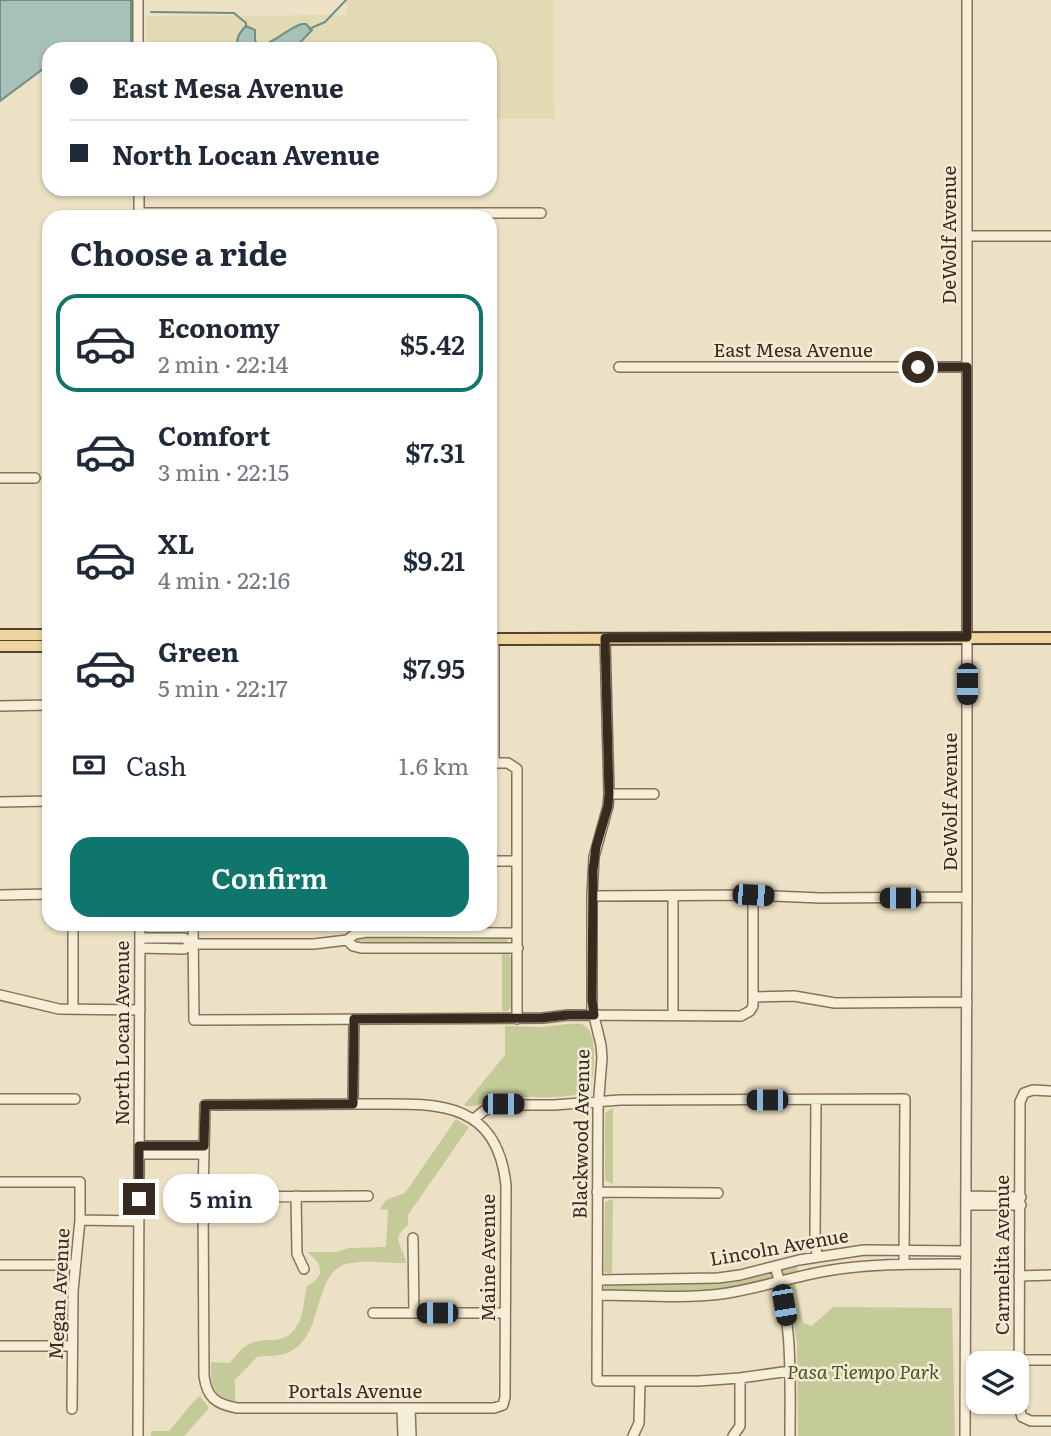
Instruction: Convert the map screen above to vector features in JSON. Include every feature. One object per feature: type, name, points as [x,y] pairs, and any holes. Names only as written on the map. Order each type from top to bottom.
[{"type":"main road","points":[[0,635],[42,635]]},
{"type":"main road","points":[[497,639],[1051,638]]},
{"type":"main road","points":[[0,646],[42,646]]},
{"type":"street","points":[[138,0],[138,42]]},
{"type":"street","name":"DeWolf Avenue","points":[[965,1436],[967,0]]},
{"type":"street","points":[[497,213],[541,213]]},
{"type":"street","points":[[967,236],[1051,236]]},
{"type":"street","name":"East Mesa Avenue","points":[[619,367],[967,367]]},
{"type":"street","points":[[0,478],[35,478]]},
{"type":"street","name":"Blackwood Avenue","points":[[605,638],[609,794],[594,857],[592,896],[592,1000],[602,1058],[598,1101],[597,1381],[640,1381]]},
{"type":"street","points":[[0,706],[42,705]]},
{"type":"street","points":[[497,763],[508,763],[517,769],[517,1019]]},
{"type":"street","points":[[609,794],[654,794]]},
{"type":"street","points":[[0,802],[42,801]]},
{"type":"street","points":[[497,861],[517,861]]},
{"type":"street","points":[[0,895],[42,894]]},
{"type":"street","points":[[193,931],[194,1020],[517,1019],[568,1015],[741,1016],[753,1006],[753,895]]},
{"type":"street","points":[[592,896],[967,897]]},
{"type":"street","points":[[673,896],[673,1015]]},
{"type":"street","points":[[73,931],[73,1009]]},
{"type":"street","name":"North Locan Avenue","points":[[138,1436],[140,931]]},
{"type":"street","points":[[139,943],[184,948],[193,944],[314,944],[346,940],[355,934],[368,932],[517,933]]},
{"type":"street","points":[[346,940],[361,948],[518,948]]},
{"type":"street","points":[[0,995],[50,1007],[140,1010]]},
{"type":"street","points":[[753,997],[794,996],[835,1003],[967,1002]]},
{"type":"street","points":[[353,1104],[354,1019]]},
{"type":"street","name":"Carmelita Avenue","points":[[1019,1351],[1020,1102],[1024,1093],[1033,1090],[1051,1091]]},
{"type":"street","points":[[0,1099],[75,1099]]},
{"type":"street","points":[[368,1196],[203,1197],[205,1105],[430,1105],[456,1110],[474,1119],[497,1105],[598,1101],[905,1099],[904,1264]]},
{"type":"street","points":[[816,1100],[817,1257]]},
{"type":"street","name":"Maine Avenue","points":[[474,1119],[498,1148],[506,1185],[503,1405]]},
{"type":"street","points":[[139,1150],[204,1150]]},
{"type":"street","name":"Megan Avenue","points":[[0,1182],[80,1182],[72,1346],[72,1409]]},
{"type":"street","points":[[597,1192],[718,1193]]},
{"type":"street","points":[[296,1196],[297,1254],[304,1269]]},
{"type":"street","name":"Portals Avenue","points":[[203,1197],[205,1388],[210,1396],[222,1405],[237,1408],[494,1408],[503,1405]]},
{"type":"street","points":[[966,1201],[1020,1201]]},
{"type":"street","points":[[80,1220],[138,1221]]},
{"type":"street","points":[[413,1238],[414,1313]]},
{"type":"street","name":"Lincoln Avenue","points":[[598,1280],[718,1278],[863,1250],[966,1251]]},
{"type":"street","name":"Lincoln Avenue","points":[[598,1295],[698,1296],[736,1292],[808,1274],[850,1268],[904,1264],[966,1264]]},
{"type":"street","points":[[0,1265],[75,1265]]},
{"type":"street","points":[[775,1266],[788,1329],[790,1436]]},
{"type":"street","points":[[1020,1276],[1051,1275]]},
{"type":"street","points":[[373,1313],[505,1313]]},
{"type":"street","points":[[0,1346],[72,1346]]},
{"type":"street","points":[[1029,1360],[1051,1360]]},
{"type":"street","points":[[633,1436],[639,1423],[640,1381],[698,1381],[790,1371]]},
{"type":"street","points":[[733,1436],[740,1426],[740,1378]]},
{"type":"street","points":[[403,1436],[406,1408]]},
{"type":"street","points":[[406,1408],[411,1436]]},
{"type":"street","name":"Carmelita Avenue","points":[[1021,1414],[1031,1421],[1051,1421]]},
{"type":"shaded area","points":[[347,0],[553,0],[554,119],[497,119],[497,42],[147,42],[147,16],[347,15]]},
{"type":"green space","points":[[362,936],[506,936],[508,941],[503,944],[371,944],[355,940]]},
{"type":"green space","points":[[502,952],[509,954],[511,958],[511,1008],[507,1011],[502,1011]]},
{"type":"green space","points":[[583,1025],[592,1038],[594,1056],[591,1089],[573,1095],[502,1097],[473,1106],[464,1105],[505,1055],[505,1026],[542,1027]]},
{"type":"green space","points":[[613,1108],[613,1184],[605,1180],[605,1113]]},
{"type":"green space","points":[[456,1119],[469,1127],[408,1215],[408,1225],[399,1235],[406,1263],[358,1262],[338,1268],[323,1289],[315,1318],[301,1344],[285,1354],[257,1357],[235,1380],[235,1401],[217,1393],[212,1382],[211,1362],[230,1363],[247,1345],[284,1338],[298,1324],[307,1286],[318,1278],[320,1273],[316,1260],[307,1252],[386,1247],[388,1210],[380,1209],[386,1200],[405,1193]]},
{"type":"green space","points":[[613,1199],[612,1274],[604,1272],[605,1202]]},
{"type":"green space","points":[[793,1265],[798,1268],[797,1273],[738,1287],[675,1292],[604,1290],[606,1283],[718,1282]]},
{"type":"green space","name":"Pasa Tiempo Park","points":[[795,1282],[803,1323],[812,1326],[833,1307],[952,1308],[955,1436],[798,1436],[797,1343],[788,1288]]},
{"type":"green space","points":[[200,1396],[209,1408],[184,1436],[151,1436],[151,1431],[169,1431]]},
{"type":"water","points":[[0,0],[131,0],[131,42],[42,42],[42,70],[0,101]]},
{"type":"water","points":[[306,24],[312,30],[301,42],[270,42],[291,29]]},
{"type":"water","points":[[246,26],[255,30],[255,41],[237,42]]},
{"type":"waterway","points":[[309,29],[325,22],[346,0]]},
{"type":"waterway","points":[[151,12],[234,13],[246,23],[246,27]]},
{"type":"route","points":[[139,1199],[139,1146],[204,1146],[205,1105],[353,1104],[354,1019],[542,1018],[594,1015],[593,870],[609,794],[605,638],[967,637],[967,367],[918,367]]}]
